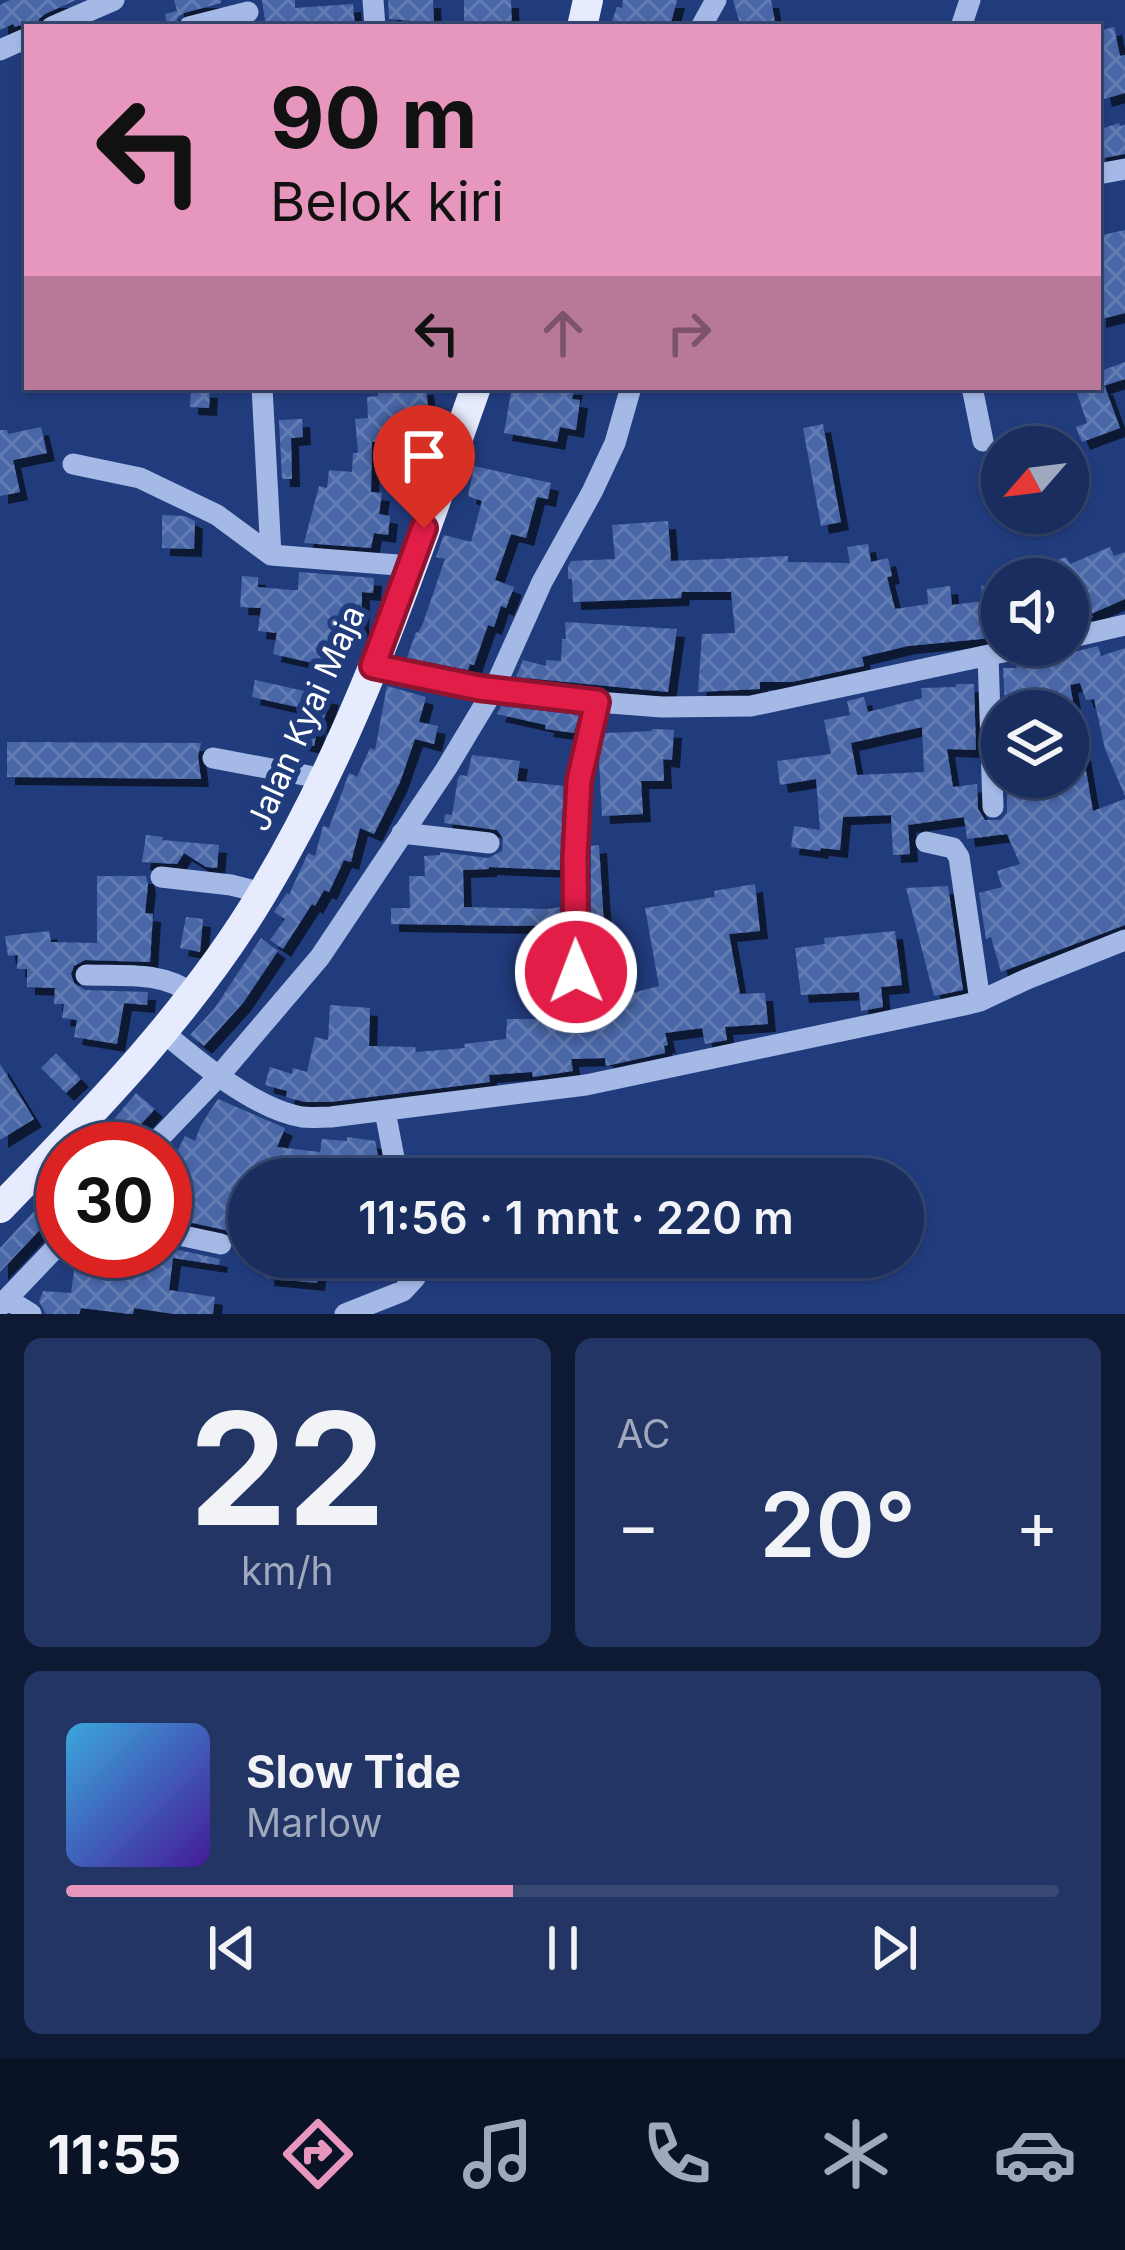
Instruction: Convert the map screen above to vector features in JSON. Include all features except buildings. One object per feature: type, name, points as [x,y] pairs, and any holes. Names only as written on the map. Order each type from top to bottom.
[{"type":"main road","name":"Jalan Kyai Maja","points":[[0,1208],[163,1032],[263,893],[325,779],[373,666],[475,390]]},
{"type":"street","points":[[59,24],[115,0]]},
{"type":"street","points":[[202,24],[248,13]]},
{"type":"street","points":[[262,390],[271,555]]},
{"type":"street","points":[[168,1122],[207,1068],[320,957],[446,769],[479,687],[600,476],[630,390]]},
{"type":"street","points":[[973,390],[981,431]]},
{"type":"street","points":[[386,457],[453,452]]},
{"type":"street","points":[[73,464],[140,478],[217,515],[271,555],[410,566]]},
{"type":"street","points":[[1089,633],[1125,625]]},
{"type":"street","points":[[373,666],[479,687],[597,702],[751,706],[981,657]]},
{"type":"street","points":[[988,666],[992,807]]},
{"type":"street","points":[[576,972],[579,781],[597,702]]},
{"type":"street","points":[[213,758],[325,779]]},
{"type":"street","points":[[402,833],[489,843]]},
{"type":"street","points":[[926,842],[953,848],[959,857],[980,1001]]},
{"type":"street","points":[[161,877],[263,893]]},
{"type":"street","points":[[163,1032],[207,1068],[273,1106],[300,1117],[331,1118],[586,1085],[980,1001],[1125,940]]},
{"type":"street","points":[[86,975],[154,976],[178,982],[194,994]]},
{"type":"street","points":[[385,1111],[394,1158]]},
{"type":"street","points":[[192,1238],[220,1244]]},
{"type":"street","points":[[32,1314],[3,1302],[36,1268]]},
{"type":"street","points":[[345,1314],[403,1291],[415,1278]]},
{"type":"route","points":[[424,528],[373,666],[479,688],[597,702],[579,781],[576,972]]}]
